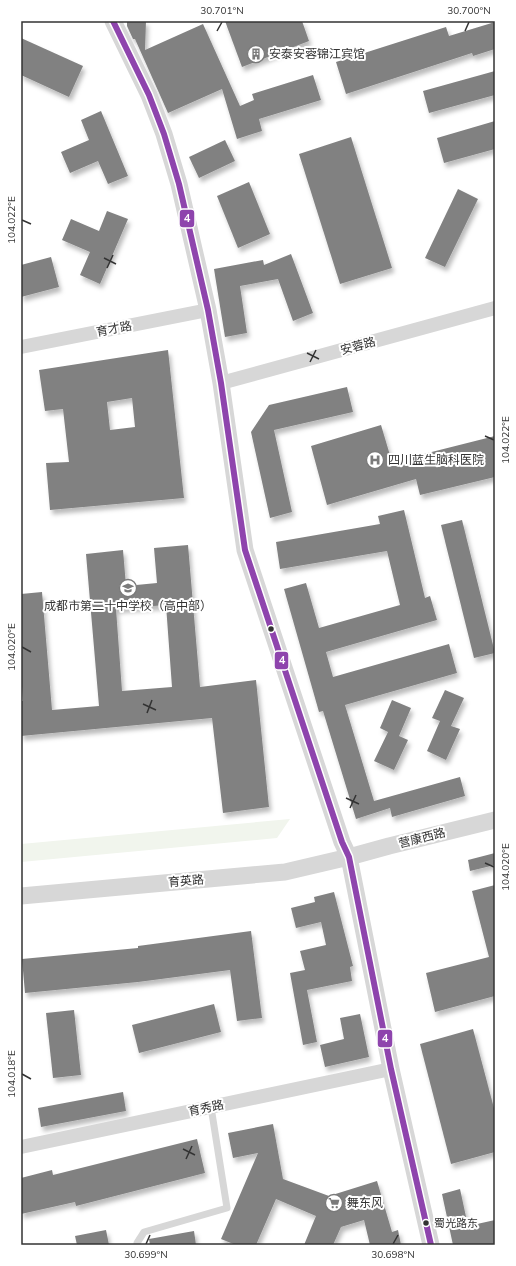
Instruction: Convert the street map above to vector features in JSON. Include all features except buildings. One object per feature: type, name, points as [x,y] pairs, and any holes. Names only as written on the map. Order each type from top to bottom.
[{"type":"street","points":[[113,21],[149,95],[164,134],[179,184],[208,310],[245,550],[342,842],[349,857],[391,1069],[430,1245]]},
{"type":"street","name":"安蓉路","points":[[220,383],[495,308]]},
{"type":"street","name":"育才路","points":[[21,347],[208,310]]},
{"type":"street","name":"营康西路","points":[[349,857],[495,820]]},
{"type":"street","name":"育英路","points":[[21,896],[285,872],[349,857]]},
{"type":"street","name":"育秀路","points":[[21,1147],[391,1069]]},
{"type":"lane","points":[[137,1245],[144,1232],[227,1208],[211,1107]]},
{"type":"shaded area","points":[[290,819],[277,838],[21,862],[21,844]]},
{"type":"transit line","name":"4","points":[[113,21],[149,95],[164,134],[179,184],[208,310],[221,383],[245,550],[342,842],[349,857],[391,1069],[431,1245]]},
{"type":"place","name":"安泰安蓉锦江宾馆","points":[[256,54]]},
{"type":"place","name":"四川蓝生脑科医院","points":[[375,460]]},
{"type":"place","name":"成都市第二十中学校（高中部）","points":[[128,588]]},
{"type":"place","name":"舞东风","points":[[334,1203]]},
{"type":"place","name":"蜀光路东","points":[[426,1223]]}]
